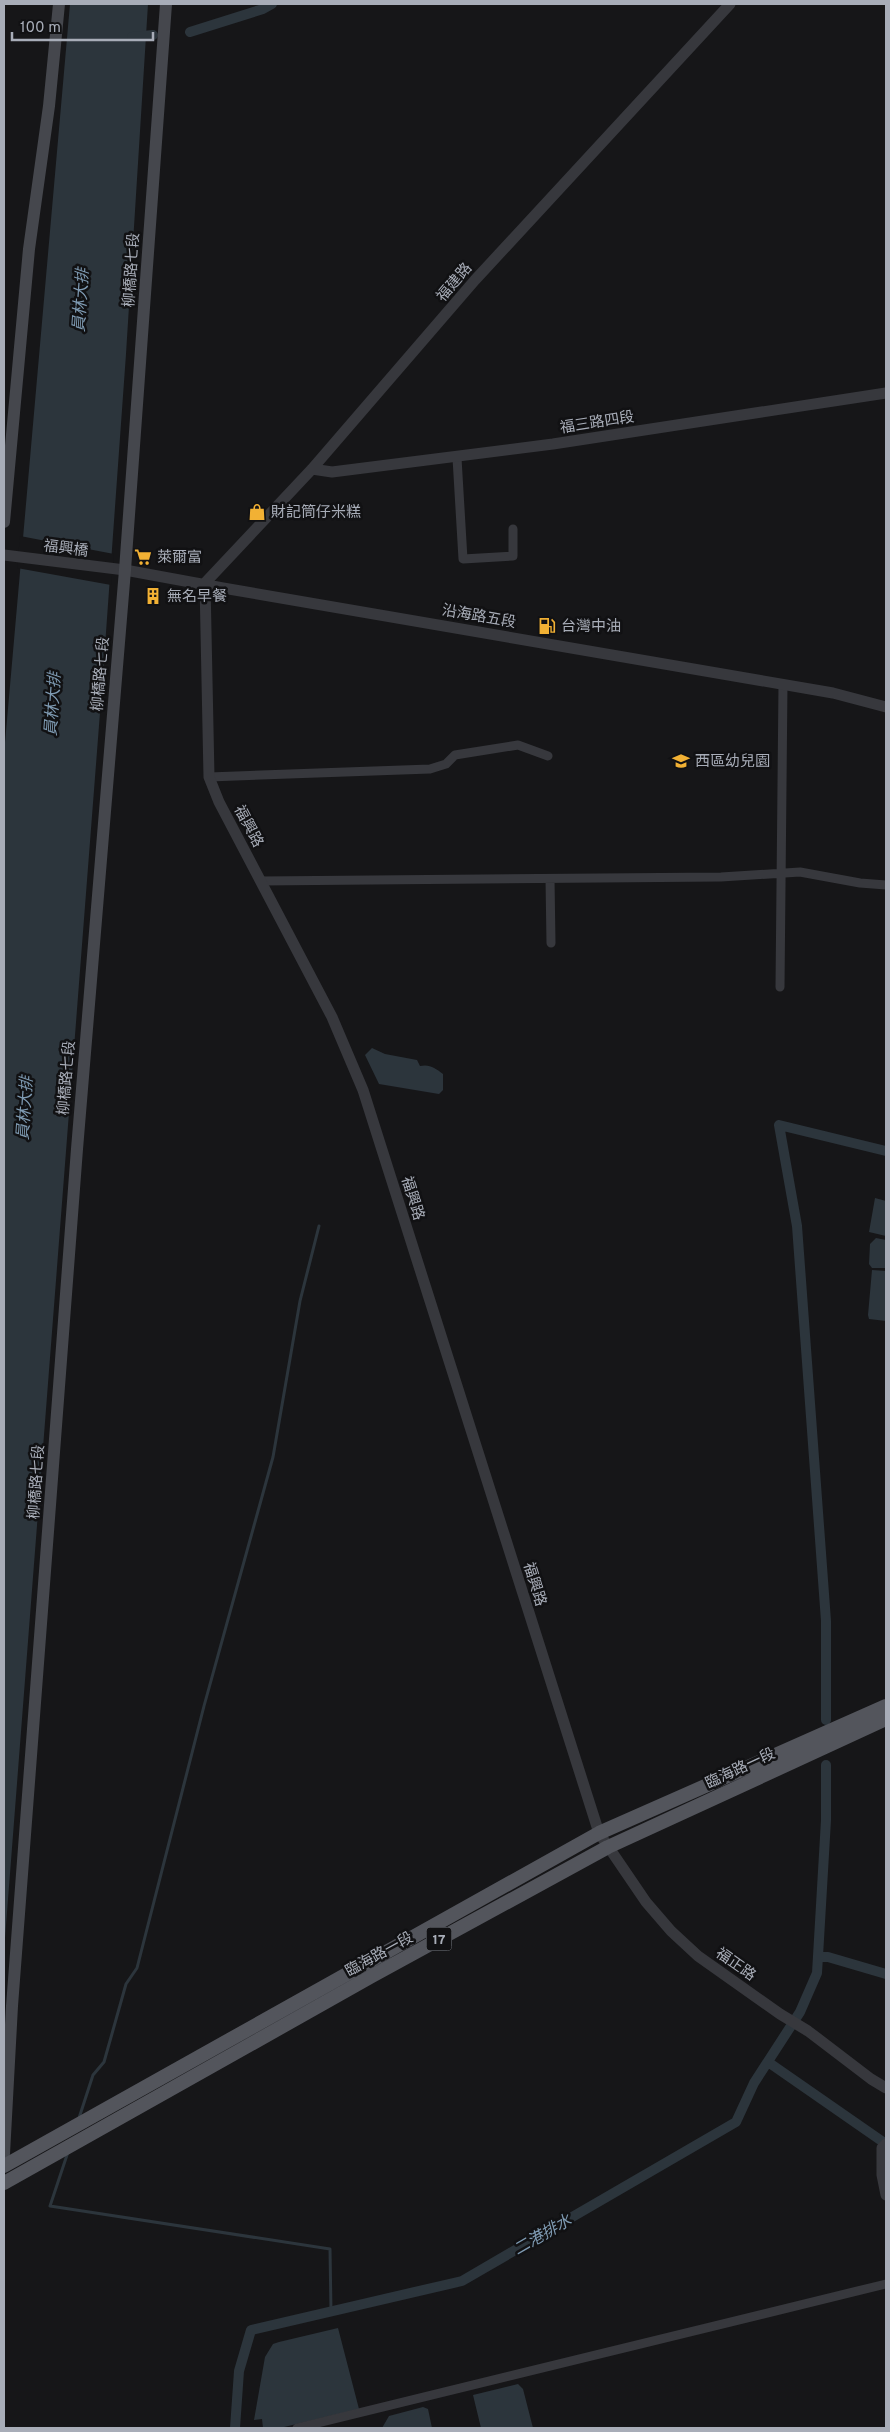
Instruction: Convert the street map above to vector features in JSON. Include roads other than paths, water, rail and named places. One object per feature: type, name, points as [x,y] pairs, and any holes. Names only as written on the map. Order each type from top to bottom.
[{"type":"main road","points":[[4,522],[29,249],[49,106],[58,4]]},
{"type":"main road","name":"柳橋路七段","points":[[4,2154],[12,2006],[77,1149],[125,570],[166,4]]},
{"type":"main road","name":"臨海路一段","points":[[4,2166],[599,1833],[886,1706]]},
{"type":"main road","name":"臨海路一段","points":[[4,2183],[608,1847],[886,1719]]},
{"type":"street","name":"福建路","points":[[205,583],[312,469],[475,280],[730,4]]},
{"type":"street","name":"福三路四段","points":[[312,469],[332,472],[457,458],[886,393]]},
{"type":"street","points":[[457,458],[463,559],[513,556],[513,529]]},
{"type":"street","name":"福興橋","points":[[4,556],[125,570]]},
{"type":"street","name":"沿海路五段","points":[[125,570],[833,693],[886,707]]},
{"type":"street","name":"福興路","points":[[205,583],[209,777],[219,802],[332,1017],[363,1090],[599,1833]]},
{"type":"street","points":[[780,987],[783,684]]},
{"type":"street","points":[[209,777],[430,769],[446,764],[455,755],[518,745],[548,756]]},
{"type":"street","points":[[261,881],[721,877],[800,872],[860,883],[886,885]]},
{"type":"street","points":[[550,879],[551,943]]},
{"type":"street","name":"福正路","points":[[599,1833],[646,1902],[671,1931],[698,1956],[886,2088]]},
{"type":"street","points":[[886,2144],[882,2148],[882,2175],[886,2195]]},
{"type":"street","points":[[297,2428],[886,2284]]},
{"type":"water","name":"員林大排","points":[[70,4],[148,4],[126,354],[103,674],[4,1951],[4,754]]},
{"type":"water","points":[[372,1048],[385,1054],[417,1060],[420,1066],[435,1068],[443,1074],[443,1090],[439,1094],[379,1084],[365,1055]]},
{"type":"water","points":[[875,1198],[886,1201],[886,1236],[869,1232]]},
{"type":"water","points":[[876,1238],[886,1240],[886,1268],[872,1268],[869,1264],[870,1244]]},
{"type":"water","points":[[872,1270],[886,1271],[886,1321],[869,1319]]},
{"type":"water","points":[[338,2328],[359,2409],[280,2428],[263,2428],[262,2419],[254,2420],[265,2357],[273,2344]]},
{"type":"water","points":[[518,2384],[523,2389],[533,2428],[481,2428],[473,2395]]},
{"type":"water","points":[[423,2407],[428,2409],[432,2428],[382,2428],[389,2416]]},
{"type":"waterway","points":[[190,32],[263,9],[272,4]]},
{"type":"waterway","points":[[132,37],[153,35]]},
{"type":"waterway","points":[[826,1720],[826,1621],[797,1226],[779,1125],[886,1151]]},
{"type":"waterway","points":[[79,2118],[93,2075],[104,2062],[126,1984],[137,1968],[204,1706],[273,1457],[300,1301],[319,1226]]},
{"type":"waterway","name":"二港排水","points":[[235,2428],[239,2371],[251,2330],[462,2281],[736,2122],[754,2083],[800,2012],[817,1973],[826,1820],[826,1765]]},
{"type":"waterway","points":[[818,1957],[828,1957],[886,1974]]},
{"type":"waterway","points":[[768,2062],[886,2144]]},
{"type":"waterway","points":[[68,2152],[50,2206],[330,2249],[331,2311]]},
{"type":"place","name":"財記筒仔米糕","points":[[257,512]]},
{"type":"place","name":"萊爾富","points":[[143,557]]},
{"type":"place","name":"無名早餐","points":[[153,596]]},
{"type":"place","name":"台灣中油","points":[[547,626]]},
{"type":"place","name":"西區幼兒園","points":[[681,761]]}]
